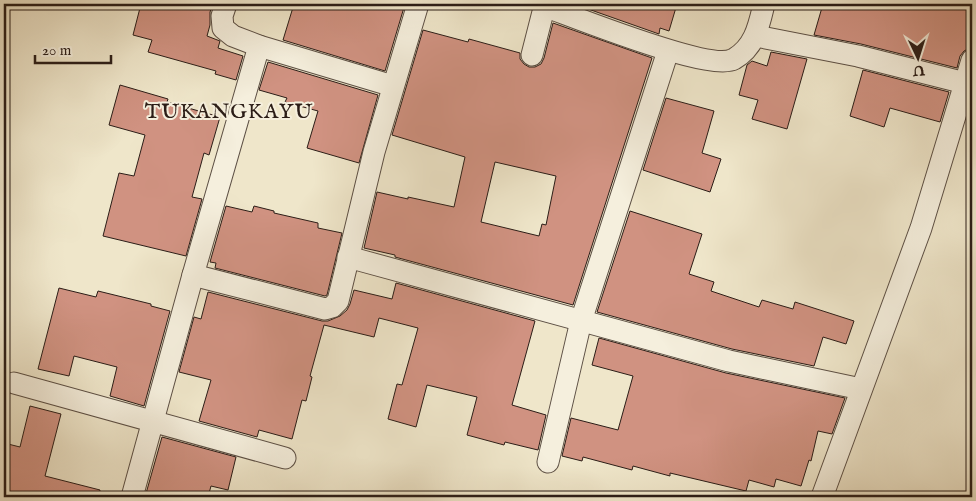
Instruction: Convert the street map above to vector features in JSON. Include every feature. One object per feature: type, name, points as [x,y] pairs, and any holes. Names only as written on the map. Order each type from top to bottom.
[{"type":"street","points":[[226,4],[222,16],[223,28],[233,36],[259,46],[393,86]]},
{"type":"street","points":[[193,275],[324,309],[332,307],[338,301],[393,86],[418,4]]},
{"type":"street","points":[[532,55],[545,5],[668,51],[722,61],[733,60],[741,54],[756,36],[764,4]]},
{"type":"street","points":[[756,36],[858,56],[965,83]]},
{"type":"street","points":[[132,497],[259,46]]},
{"type":"street","points":[[548,462],[581,321],[668,51]]},
{"type":"street","points":[[822,497],[921,228],[972,60]]},
{"type":"street","points":[[348,257],[729,361],[862,389]]},
{"type":"street","points":[[14,382],[285,458]]},
{"type":"building","points":[[141,4],[213,4],[207,36],[220,41],[218,48],[243,56],[236,80],[215,74],[216,71],[148,52],[152,40],[133,35]]},
{"type":"building","points":[[294,4],[405,4],[385,71],[283,40]]},
{"type":"building","points":[[574,4],[677,4],[669,31],[660,28],[659,34]]},
{"type":"building","points":[[823,4],[963,4],[972,6],[972,40],[970,48],[960,56],[957,68],[861,44],[814,35]]},
{"type":"building","points":[[553,23],[652,58],[573,305],[364,248],[377,192],[454,207],[465,157],[392,135],[423,30],[468,42],[469,39],[520,53],[520,59],[529,67],[541,64]],"holes":[[[495,162],[556,176],[546,225],[542,224],[539,236],[481,222]]]},
{"type":"building","points":[[771,52],[807,59],[787,129],[752,119],[758,100],[739,95],[747,65],[752,61],[767,66]]},
{"type":"building","points":[[268,62],[378,95],[359,163],[307,148],[318,111],[285,102],[287,98],[259,90]]},
{"type":"building","points":[[863,70],[949,92],[940,122],[890,108],[884,127],[850,116]]},
{"type":"building","points":[[120,85],[168,99],[167,102],[220,117],[209,155],[204,153],[192,197],[202,199],[186,256],[103,236],[119,173],[134,176],[145,135],[109,125]]},
{"type":"building","points":[[666,98],[714,111],[702,153],[721,159],[710,192],[643,170]]},
{"type":"building","points":[[226,206],[252,212],[254,206],[274,211],[274,213],[318,223],[318,228],[342,233],[327,295],[215,268],[216,263],[210,262]]},
{"type":"building","points":[[630,211],[702,234],[689,274],[714,282],[711,291],[759,307],[762,300],[793,309],[795,302],[854,321],[846,344],[823,337],[814,366],[732,349],[597,312]]},
{"type":"building","points":[[396,283],[535,321],[512,405],[546,415],[538,450],[505,442],[504,445],[467,435],[477,397],[427,385],[416,427],[388,419],[397,384],[402,385],[418,328],[379,318],[374,337],[324,325],[310,376],[312,377],[306,401],[302,400],[292,439],[259,430],[257,437],[199,421],[211,380],[179,372],[194,317],[201,319],[208,292],[328,321],[340,316],[347,310],[354,290],[392,299]]},
{"type":"building","points":[[59,288],[96,297],[98,291],[151,304],[151,306],[170,311],[144,406],[110,396],[117,367],[74,356],[69,376],[38,369]]},
{"type":"building","points":[[599,338],[726,373],[845,398],[832,434],[818,431],[811,461],[809,460],[801,486],[776,479],[774,487],[749,480],[746,491],[670,473],[670,476],[633,466],[632,470],[583,457],[582,461],[562,456],[571,418],[618,430],[633,376],[592,365]]},
{"type":"building","points":[[30,406],[61,414],[45,476],[100,490],[99,497],[4,497],[4,443],[20,447]]},
{"type":"building","points":[[162,437],[236,457],[228,490],[211,486],[208,497],[145,497]]},
{"type":"district","name":"TUKANGKAYU","points":[[229,111]]}]
